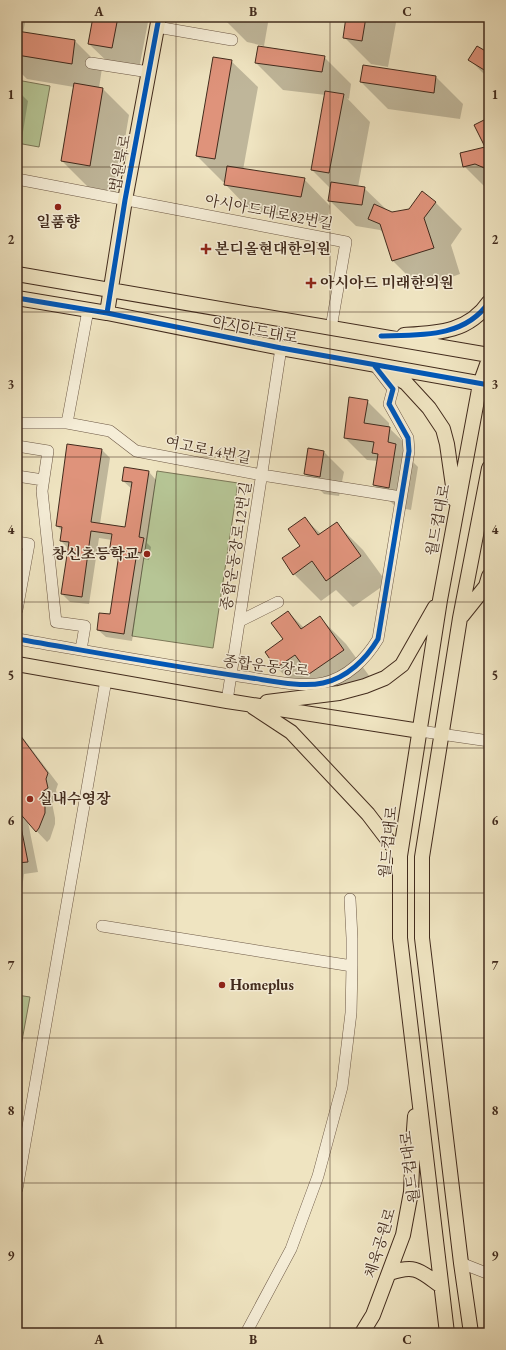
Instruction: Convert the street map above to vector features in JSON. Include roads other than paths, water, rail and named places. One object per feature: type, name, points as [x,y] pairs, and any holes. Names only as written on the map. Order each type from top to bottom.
[{"type":"main road","name":"법원북로","points":[[107,313],[125,200],[158,22]]},
{"type":"main road","name":"아시아드대로","points":[[17,274],[489,355]]},
{"type":"main road","name":"아시아드대로","points":[[17,298],[107,313],[282,348],[485,384]]},
{"type":"main road","points":[[381,336],[440,333],[473,320],[484,310],[489,302]]},
{"type":"main road","name":"월드컵대로","points":[[447,1333],[400,938],[400,856],[440,600],[489,359]]},
{"type":"main road","points":[[374,365],[406,383],[429,408],[443,428],[447,444],[457,514]]},
{"type":"main road","points":[[471,1333],[461,1263],[422,938],[422,857],[460,618],[489,468]]},
{"type":"main road","points":[[460,618],[486,586],[489,576]]},
{"type":"main road","points":[[250,705],[339,693],[365,686],[385,678],[402,665],[440,600]]},
{"type":"main road","points":[[17,664],[250,705],[420,731]]},
{"type":"main road","points":[[250,705],[291,732],[368,814],[400,856]]},
{"type":"main road","name":"체육공원로","points":[[362,1333],[373,1315],[390,1274],[403,1235],[411,1192],[417,1086]]},
{"type":"main road","points":[[390,1274],[404,1269],[413,1269],[423,1273],[441,1286]]},
{"type":"street","points":[[158,22],[232,40]]},
{"type":"street","points":[[91,63],[149,72]]},
{"type":"street","points":[[17,179],[125,200]]},
{"type":"street","name":"아시아드대로82번길","points":[[125,200],[346,242],[331,328]]},
{"type":"street","points":[[67,423],[88,310]]},
{"type":"street","name":"종합운동장로12번길","points":[[228,701],[282,348]]},
{"type":"street","name":"종합운동장로","points":[[17,639],[232,675],[306,685],[337,679],[359,663],[378,639],[409,451],[408,438],[389,404],[393,389],[374,365]]},
{"type":"street","name":"여고로14번길","points":[[17,423],[67,423],[110,431],[136,452],[262,475],[401,497]]},
{"type":"street","points":[[17,446],[48,451],[42,490],[56,622],[85,626],[81,650]]},
{"type":"street","points":[[17,476],[43,480]]},
{"type":"street","points":[[17,542],[28,544],[17,610]]},
{"type":"street","points":[[240,621],[278,602]]},
{"type":"street","points":[[17,1189],[106,680]]},
{"type":"street","points":[[420,731],[489,741]]},
{"type":"street","points":[[246,1333],[291,1249],[318,1176],[342,1087],[351,1012],[352,938],[350,899]]},
{"type":"street","points":[[102,926],[352,966]]},
{"type":"street","points":[[461,1263],[489,1274]]},
{"type":"place","name":"일품향","points":[[58,207]]},
{"type":"place","name":"본디올현대한의원","points":[[206,249]]},
{"type":"place","name":"아시아드 미래한의원","points":[[311,283]]},
{"type":"place","name":"창신초등학교","points":[[147,554]]},
{"type":"place","name":"실내수영장","points":[[30,799]]},
{"type":"place","name":"Homeplus","points":[[222,985]]}]
